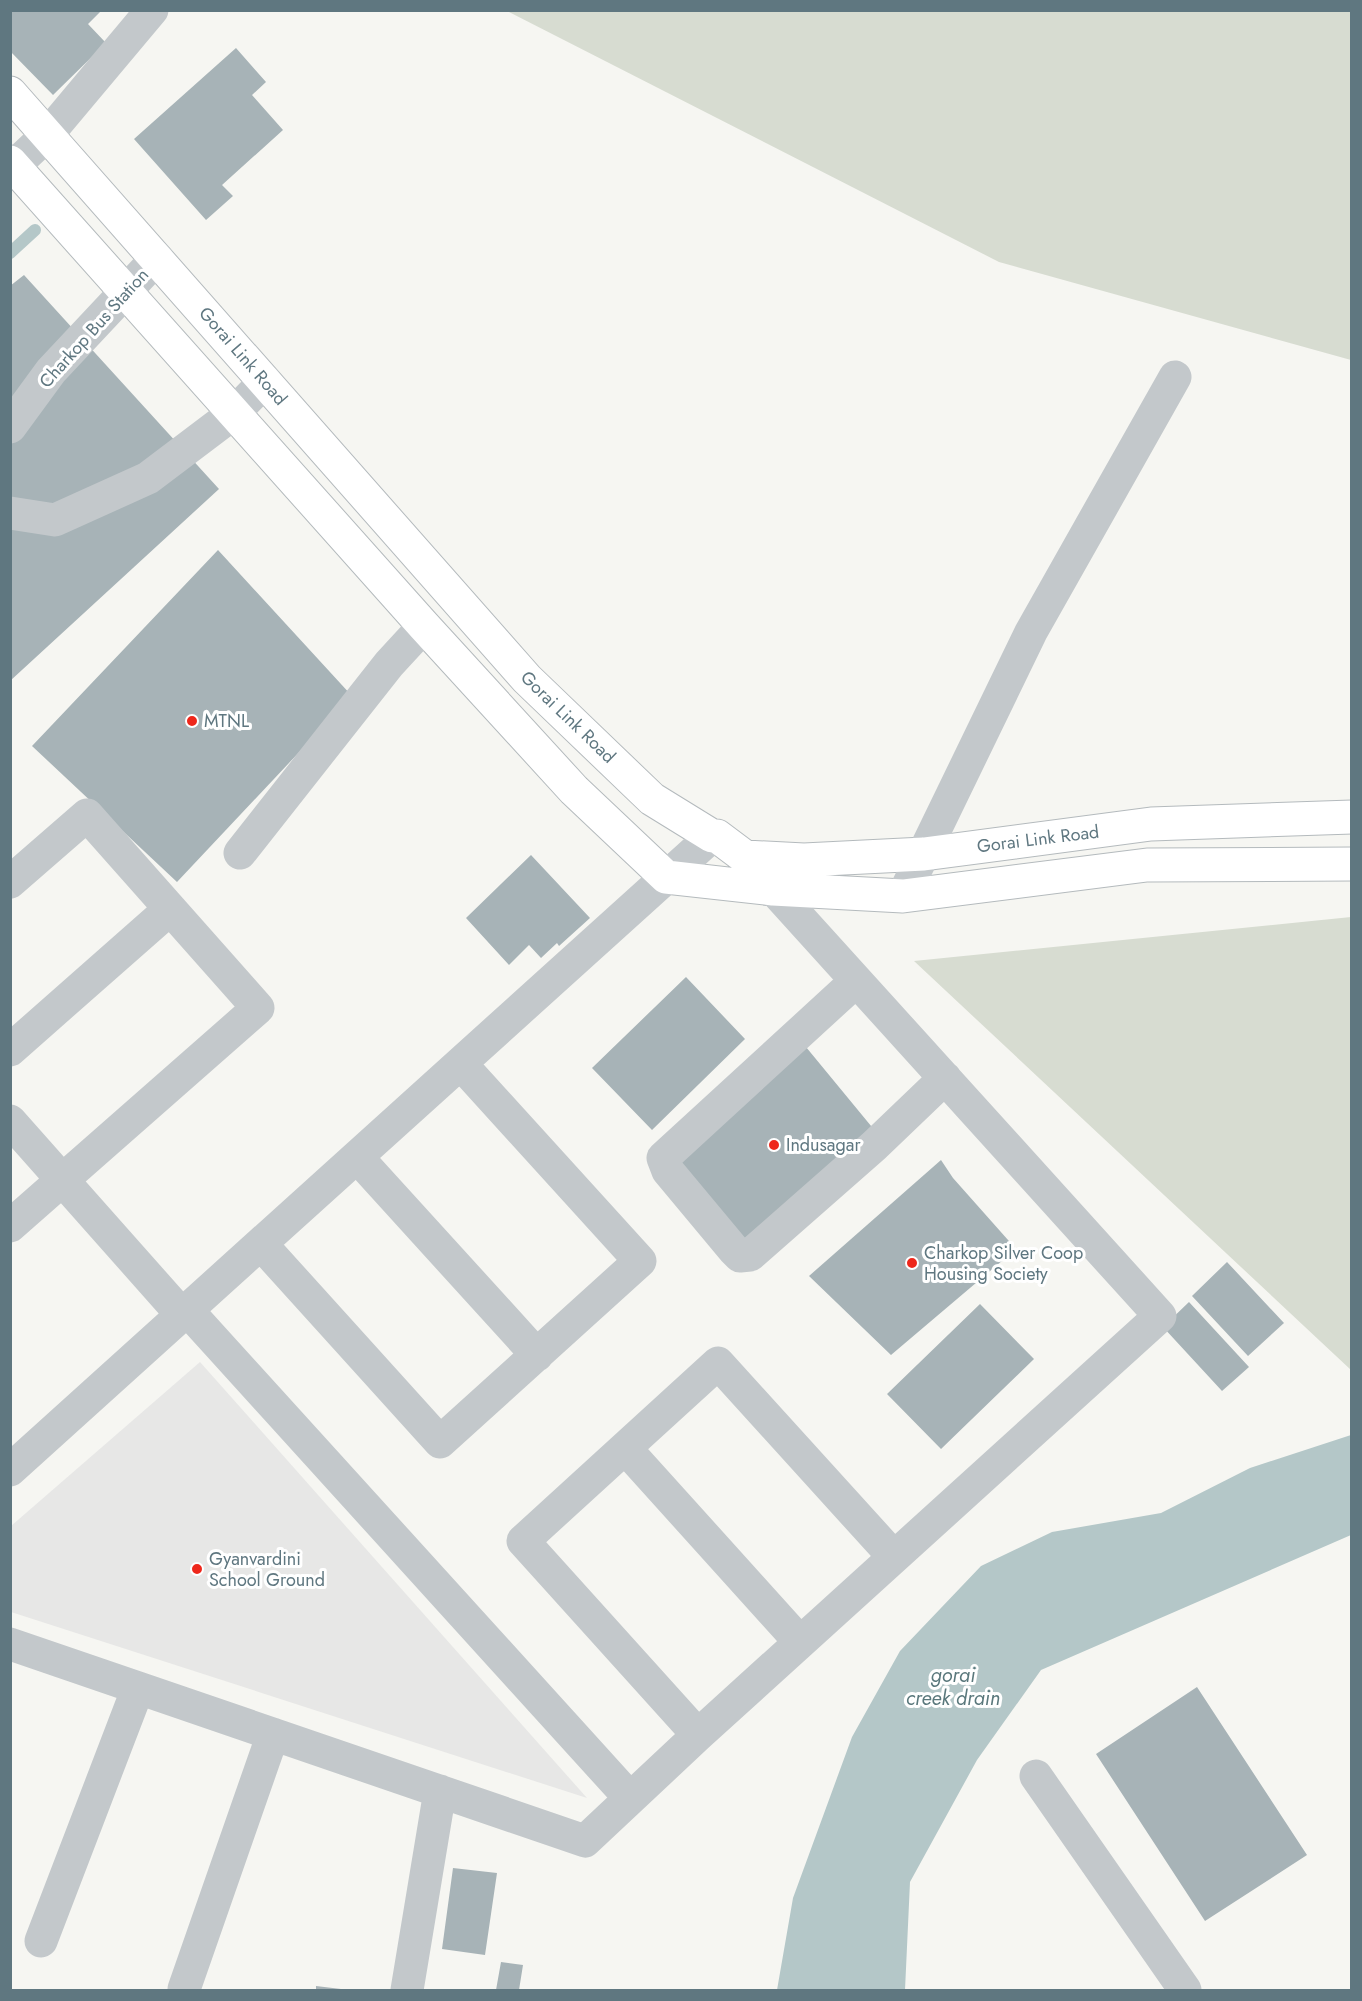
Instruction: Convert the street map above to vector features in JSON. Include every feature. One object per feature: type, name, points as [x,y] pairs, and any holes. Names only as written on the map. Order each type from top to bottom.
[{"type":"main road","name":"Gorai Link Road","points":[[10,93],[527,679],[652,798],[712,836],[717,836],[745,857],[804,860],[924,854],[1151,824],[1352,817]]},
{"type":"main road","points":[[12,164],[424,626],[574,790],[666,877],[773,889],[903,896],[1147,865],[1352,864]]},
{"type":"street","points":[[12,164],[48,134],[152,10]]},
{"type":"street","name":"Charkop Bus Station","points":[[10,428],[51,370],[157,258]]},
{"type":"street","points":[[903,896],[1031,632],[1174,377]]},
{"type":"street","points":[[10,513],[55,520],[148,478],[234,413],[265,381]]},
{"type":"street","points":[[240,853],[389,664],[424,626]]},
{"type":"street","points":[[10,882],[87,814],[258,1008],[10,1226]]},
{"type":"street","points":[[10,1470],[712,836]]},
{"type":"street","points":[[10,1644],[585,1841],[630,1797],[1160,1316],[745,857]]},
{"type":"street","points":[[10,1050],[170,909]]},
{"type":"street","points":[[856,981],[663,1158],[668,1170],[733,1249],[741,1256],[750,1255],[874,1146],[945,1078]]},
{"type":"street","points":[[261,1244],[440,1442],[537,1355],[640,1261],[460,1064]]},
{"type":"street","points":[[10,1121],[630,1797]]},
{"type":"street","points":[[357,1157],[537,1355]]},
{"type":"street","points":[[698,1735],[523,1541],[718,1363],[894,1557]]},
{"type":"street","points":[[625,1448],[800,1642]]},
{"type":"street","points":[[42,1941],[138,1688]]},
{"type":"street","points":[[184,1989],[273,1734]]},
{"type":"street","points":[[1036,1776],[1185,1990]]},
{"type":"street","points":[[407,1990],[440,1791]]},
{"type":"shaded area","points":[[507,11],[1351,11],[1351,360],[999,262]]},
{"type":"shaded area","points":[[1352,917],[1351,1370],[914,961]]},
{"type":"shaded area","name":"Gyanvardini School Ground","points":[[200,1362],[587,1798],[11,1612],[11,1526]]},
{"type":"water","name":"gorai creek drain","points":[[1351,1435],[1351,1535],[1041,1670],[977,1760],[910,1882],[905,1990],[777,1990],[793,1898],[852,1737],[900,1651],[981,1566],[1052,1532],[1161,1513],[1250,1468]]},
{"type":"building","points":[[10,10],[102,10],[88,24],[106,43],[53,95],[10,51]]},
{"type":"building","points":[[236,48],[266,82],[252,95],[283,130],[222,185],[233,196],[206,220],[134,139]]},
{"type":"building","points":[[24,275],[219,489],[10,681],[10,286]]},
{"type":"building","name":"MTNL","points":[[218,550],[352,696],[177,882],[32,746]]},
{"type":"building","points":[[531,855],[590,918],[559,946],[557,943],[541,958],[529,945],[509,965],[466,918]]},
{"type":"building","points":[[686,977],[745,1039],[652,1130],[592,1068]]},
{"type":"building","name":"Indusagar","points":[[806,1047],[876,1132],[743,1242],[673,1158]]},
{"type":"building","name":"Charkop Silver Coop Housing Society","points":[[941,1160],[953,1178],[1016,1249],[891,1355],[809,1276]]},
{"type":"building","points":[[1227,1262],[1284,1323],[1248,1356],[1192,1296]]},
{"type":"building","points":[[1189,1302],[1249,1367],[1222,1391],[1163,1327]]},
{"type":"building","points":[[980,1304],[1034,1359],[941,1449],[887,1394]]},
{"type":"building","points":[[1197,1687],[1307,1855],[1205,1921],[1096,1754]]},
{"type":"building","points":[[453,1868],[497,1873],[485,1955],[442,1949]]},
{"type":"building","points":[[501,1962],[523,1965],[519,1990],[496,1990]]},
{"type":"building","points":[[316,1986],[341,1989],[341,1990],[316,1990]]},
{"type":"waterway","points":[[10,253],[35,230]]},
{"type":"place","name":"MTNL","points":[[192,721]]},
{"type":"place","name":"Indusagar","points":[[774,1145]]},
{"type":"place","name":"Charkop Silver Coop Housing Society","points":[[912,1263]]},
{"type":"place","name":"Gyanvardini School Ground","points":[[197,1569]]}]
